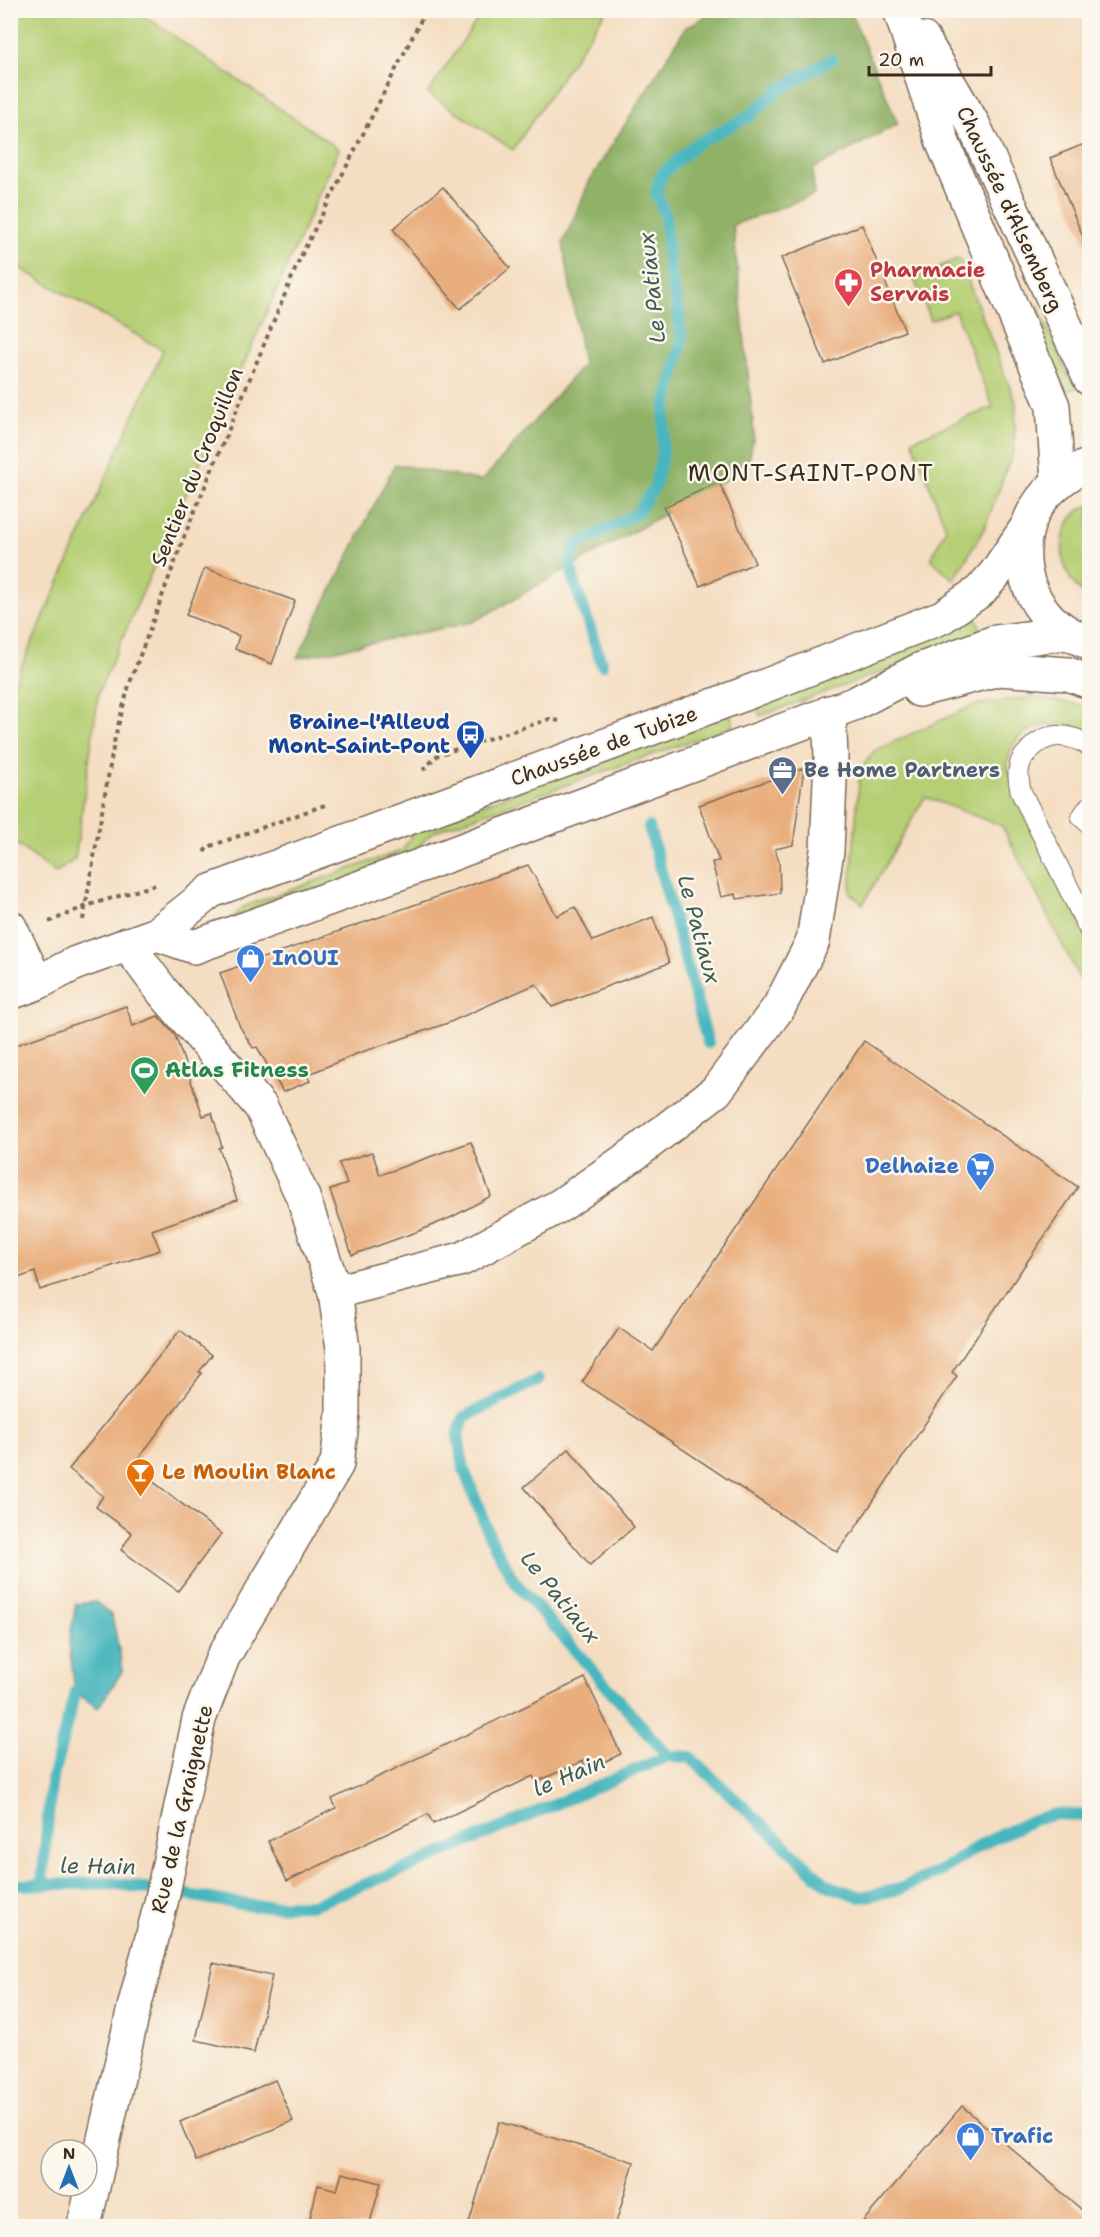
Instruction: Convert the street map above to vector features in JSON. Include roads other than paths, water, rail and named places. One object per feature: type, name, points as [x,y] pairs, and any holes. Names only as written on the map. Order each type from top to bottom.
[{"type":"main road","name":"Chaussée d'Alsemberg","points":[[900,10],[943,143],[1053,406],[1058,482]]},
{"type":"main road","name":"Chaussée d'Alsemberg","points":[[906,10],[973,124],[1089,379]]},
{"type":"main road","points":[[1078,638],[1044,613],[1029,586],[1023,557],[1027,527],[1039,502],[1058,482],[1082,467],[1089,466]]},
{"type":"main road","name":"Chaussée de Tubize","points":[[24,988],[76,963],[142,939],[211,891],[739,696],[942,617],[980,591],[995,574],[1027,527]]},
{"type":"main road","points":[[142,939],[194,946],[434,861],[843,708],[919,670],[995,642],[1078,638]]},
{"type":"main road","points":[[843,708],[999,669],[1068,674],[1089,682]]},
{"type":"main road","points":[[335,1292],[462,1259],[561,1205],[637,1152],[716,1091],[779,1007],[813,941],[827,851],[831,757],[843,708]]},
{"type":"main road","points":[[10,927],[24,988]]},
{"type":"main road","name":"Rue de la Graignette","points":[[84,2226],[134,2008],[161,1903],[199,1719],[223,1657],[337,1464],[343,1414],[343,1349],[335,1292],[303,1197],[261,1107],[163,992],[142,939]]},
{"type":"lane","points":[[1089,746],[1078,739],[1051,735],[1033,746],[1020,762],[1018,776],[1021,792],[1089,931]]},
{"type":"lane","points":[[1089,806],[1082,817],[1089,824]]},
{"type":"water","points":[[96,1602],[112,1616],[123,1670],[98,1708],[75,1692],[69,1642],[76,1604]]},
{"type":"waterway","name":"Le Patiaux","points":[[602,665],[573,577],[571,559],[577,545],[637,513],[655,486],[662,455],[665,410],[682,341],[678,308],[669,268],[665,215],[656,193],[661,175],[696,144],[748,117],[779,90],[832,59]]},
{"type":"waterway","name":"Le Patiaux","points":[[649,827],[708,1043]]},
{"type":"waterway","name":"Le Patiaux","points":[[538,1380],[464,1417],[458,1435],[463,1467],[490,1537],[514,1581],[668,1756]]},
{"type":"waterway","points":[[42,1885],[51,1784],[75,1692]]},
{"type":"waterway","name":"le Hain","points":[[10,1888],[14,1885],[113,1883],[254,1906],[312,1905],[409,1867],[668,1756],[690,1757],[827,1885],[861,1897],[900,1889],[942,1870],[980,1845],[1033,1820],[1056,1814],[1090,1816]]},
{"type":"place","name":"Pharmacie Servais","points":[[849,308]]},
{"type":"place","name":"Braine-l'Alleud Mont-Saint-Pont","points":[[471,760]]},
{"type":"place","name":"Be Home Partners","points":[[783,796]]},
{"type":"place","name":"InOUI","points":[[251,984]]},
{"type":"place","name":"Atlas Fitness","points":[[144,1096]]},
{"type":"place","name":"Delhaize","points":[[980,1192]]},
{"type":"place","name":"Le Moulin Blanc","points":[[141,1498]]},
{"type":"place","name":"Trafic","points":[[970,2162]]},
{"type":"district","name":"MONT-SAINT-PONT","points":[[811,473]]}]
